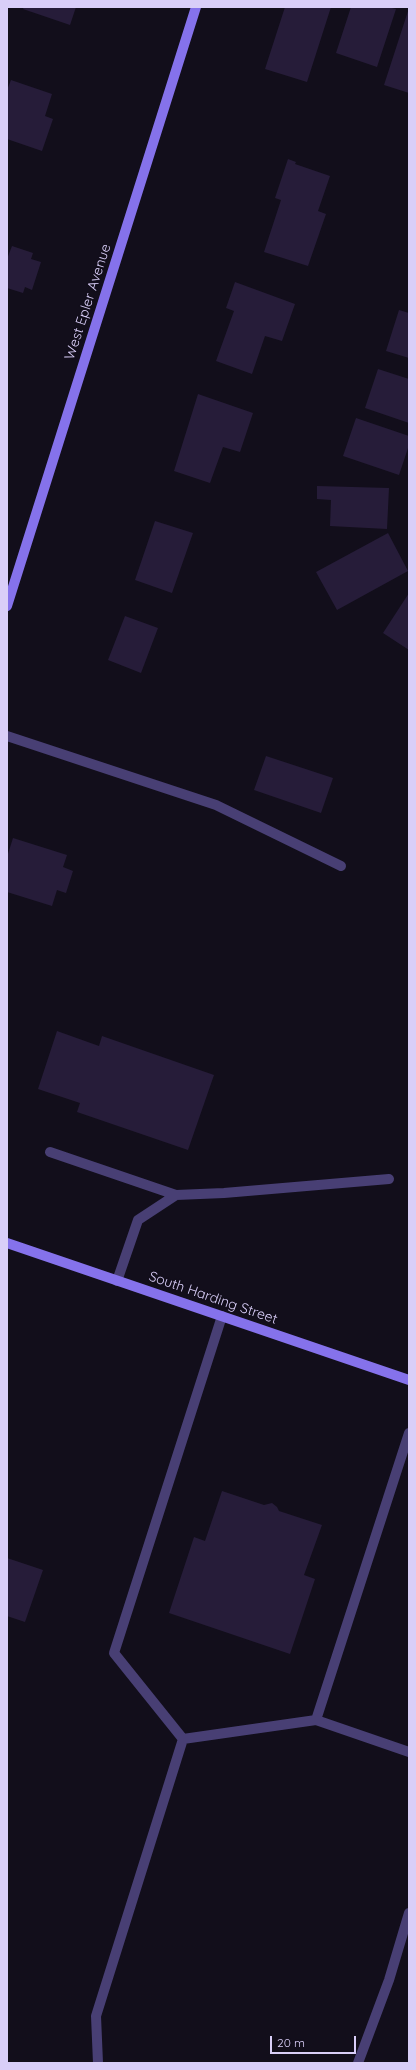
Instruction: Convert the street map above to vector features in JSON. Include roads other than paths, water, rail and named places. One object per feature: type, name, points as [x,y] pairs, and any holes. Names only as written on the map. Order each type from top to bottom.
[{"type":"street","name":"West Epler Avenue","points":[[7,606],[196,7]]},
{"type":"street","name":"South Harding Street","points":[[7,1243],[409,1380]]},
{"type":"lane","points":[[7,736],[216,804],[341,866]]},
{"type":"lane","points":[[50,1152],[176,1194],[224,1193],[389,1179]]},
{"type":"lane","points":[[117,1281],[138,1220],[176,1194]]},
{"type":"lane","points":[[183,1739],[114,1653],[222,1316]]},
{"type":"lane","points":[[316,1720],[409,1433]]},
{"type":"lane","points":[[183,1739],[316,1720],[409,1752]]},
{"type":"lane","points":[[98,2063],[96,2016],[183,1739]]},
{"type":"lane","points":[[358,2063],[389,1980],[409,1913]]}]
